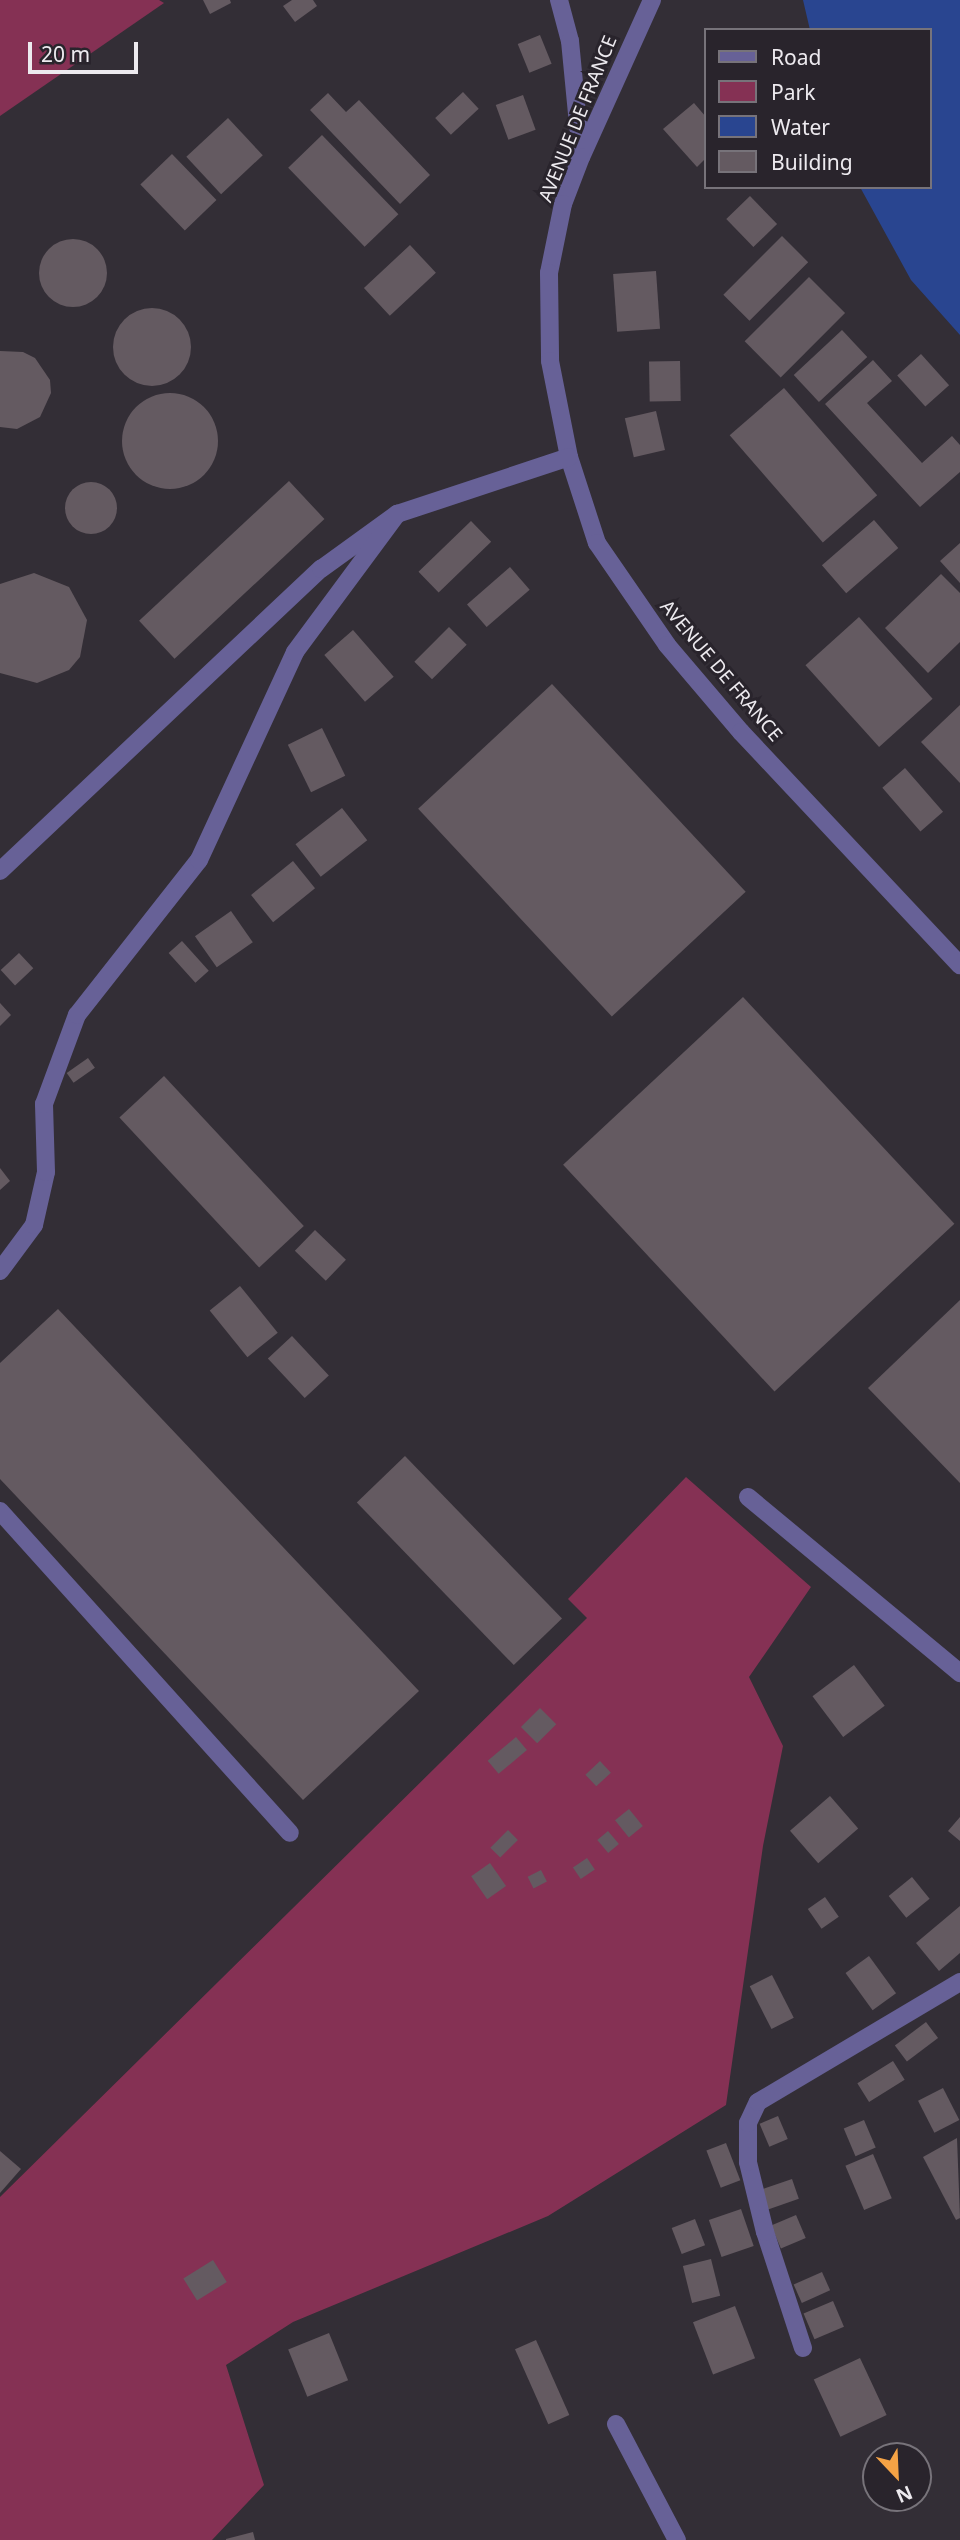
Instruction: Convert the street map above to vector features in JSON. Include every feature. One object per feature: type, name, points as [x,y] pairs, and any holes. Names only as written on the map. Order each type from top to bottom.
[{"type":"street","points":[[559,0],[570,41],[581,157]]},
{"type":"street","name":"AVENUE DE FRANCE","points":[[652,0],[637,28],[581,157],[564,204],[549,273],[550,361],[569,457],[597,543],[667,646],[741,732],[960,965]]},
{"type":"street","points":[[0,871],[321,569],[397,514],[569,457]]},
{"type":"street","points":[[0,1272],[34,1226],[46,1172],[44,1104],[77,1015],[199,860],[295,652],[397,514]]},
{"type":"street","points":[[748,1497],[960,1673]]},
{"type":"street","points":[[0,1511],[290,1833]]},
{"type":"street","points":[[803,2348],[765,2232],[748,2162],[748,2123],[758,2102],[960,1982]]},
{"type":"street","points":[[616,2424],[677,2540]]},
{"type":"green space","points":[[0,0],[159,0],[164,3],[0,116]]},
{"type":"green space","points":[[686,1477],[811,1587],[749,1677],[783,1746],[763,1846],[726,2105],[548,2216],[293,2322],[226,2365],[264,2485],[212,2540],[0,2540],[0,2197],[587,1618],[568,1599]]},
{"type":"water","points":[[803,0],[960,0],[960,335],[911,280],[861,189],[932,189],[932,28],[810,28]]},
{"type":"building","points":[[203,0],[230,0],[231,3],[210,14]]},
{"type":"building","points":[[292,0],[313,0],[317,6],[295,22],[283,6]]},
{"type":"building","points":[[540,35],[552,64],[529,73],[518,44]]},
{"type":"building","points":[[463,92],[479,109],[451,135],[435,118]]},
{"type":"building","points":[[328,93],[346,112],[359,100],[430,175],[400,204],[310,110]]},
{"type":"building","points":[[523,95],[536,130],[508,140],[496,105]]},
{"type":"building","points":[[694,103],[704,115],[704,160],[697,167],[663,129]]},
{"type":"building","points":[[228,118],[263,155],[221,194],[186,157]]},
{"type":"building","points":[[322,135],[398,214],[365,247],[288,168]]},
{"type":"building","points":[[172,154],[216,200],[185,231],[140,185]]},
{"type":"building","points":[[750,196],[777,224],[753,247],[726,219]]},
{"type":"building","points":[[782,236],[808,262],[749,321],[723,295]]},
{"type":"building","points":[[80,239],[101,254],[107,266],[105,286],[97,297],[80,307],[66,307],[49,297],[41,286],[39,266],[49,249],[60,241]]},
{"type":"building","points":[[410,245],[436,273],[390,316],[364,288]]},
{"type":"building","points":[[656,271],[660,329],[617,332],[613,274]]},
{"type":"building","points":[[809,277],[845,313],[781,377],[745,341]]},
{"type":"building","points":[[152,308],[167,311],[184,325],[191,347],[188,362],[174,379],[152,386],[137,383],[120,369],[113,347],[116,332],[130,315]]},
{"type":"building","points":[[842,330],[867,357],[819,402],[794,375]]},
{"type":"building","points":[[0,351],[23,352],[35,358],[50,380],[51,393],[40,417],[17,429],[0,427]]},
{"type":"building","points":[[921,354],[949,385],[925,407],[897,375]]},
{"type":"building","points":[[873,360],[892,381],[867,403],[922,463],[952,436],[960,445],[960,472],[920,507],[825,404]]},
{"type":"building","points":[[680,361],[681,401],[650,402],[649,362]]},
{"type":"building","points":[[784,388],[877,495],[823,542],[730,435]]},
{"type":"building","points":[[170,393],[188,397],[204,407],[214,423],[218,441],[214,459],[204,475],[188,485],[170,489],[152,485],[136,475],[126,459],[122,441],[126,423],[136,407],[152,397]]},
{"type":"building","points":[[656,411],[665,450],[634,457],[625,418]]},
{"type":"building","points":[[289,481],[324,519],[175,659],[139,621]]},
{"type":"building","points":[[91,482],[101,484],[109,490],[115,498],[115,518],[109,526],[101,532],[91,534],[81,532],[73,526],[67,518],[65,508],[67,498],[73,490],[81,484]]},
{"type":"building","points":[[874,520],[898,548],[846,593],[822,565]]},
{"type":"building","points":[[471,521],[491,542],[439,593],[418,572]]},
{"type":"building","points":[[960,543],[960,583],[940,561]]},
{"type":"building","points":[[510,567],[530,590],[487,627],[467,604]]},
{"type":"building","points":[[34,573],[69,587],[87,620],[80,657],[69,670],[37,683],[0,673],[0,584]]},
{"type":"building","points":[[941,574],[960,593],[960,642],[928,673],[885,628]]},
{"type":"building","points":[[859,617],[933,699],[879,747],[805,665]]},
{"type":"building","points":[[449,627],[467,645],[432,679],[414,662]]},
{"type":"building","points":[[353,630],[394,677],[365,702],[324,655]]},
{"type":"building","points":[[552,684],[746,892],[612,1017],[418,809]]},
{"type":"building","points":[[960,705],[960,783],[921,742]]},
{"type":"building","points":[[322,728],[345,776],[311,792],[288,745]]},
{"type":"building","points":[[905,768],[943,812],[920,831],[882,788]]},
{"type":"building","points":[[342,808],[367,840],[321,877],[296,844]]},
{"type":"building","points":[[293,861],[315,888],[273,922],[251,895]]},
{"type":"building","points":[[231,911],[253,942],[217,967],[195,936]]},
{"type":"building","points":[[182,941],[209,971],[195,983],[169,953]]},
{"type":"building","points":[[19,953],[33,968],[15,985],[1,970]]},
{"type":"building","points":[[743,997],[954,1224],[775,1391],[563,1165]]},
{"type":"building","points":[[0,1003],[11,1015],[0,1026]]},
{"type":"building","points":[[88,1058],[95,1068],[74,1083],[67,1073]]},
{"type":"building","points":[[164,1076],[304,1226],[259,1268],[119,1118]]},
{"type":"building","points":[[0,1168],[10,1181],[0,1190]]},
{"type":"building","points":[[315,1230],[346,1260],[326,1281],[295,1251]]},
{"type":"building","points":[[240,1286],[278,1333],[247,1357],[210,1311]]},
{"type":"building","points":[[960,1300],[960,1483],[868,1388]]},
{"type":"building","points":[[58,1309],[419,1691],[303,1800],[0,1479],[0,1363]]},
{"type":"building","points":[[292,1336],[329,1375],[305,1398],[268,1359]]},
{"type":"building","points":[[405,1456],[562,1619],[514,1665],[357,1503]]},
{"type":"building","points":[[854,1665],[885,1706],[843,1737],[812,1696]]},
{"type":"building","points":[[540,1708],[556,1724],[537,1743],[521,1727]]},
{"type":"building","points":[[516,1737],[527,1750],[499,1774],[488,1761]]},
{"type":"building","points":[[600,1761],[611,1773],[596,1786],[585,1775]]},
{"type":"building","points":[[830,1796],[858,1828],[818,1863],[790,1831]]},
{"type":"building","points":[[629,1809],[643,1826],[629,1837],[615,1820]]},
{"type":"building","points":[[960,1817],[960,1841],[948,1831]]},
{"type":"building","points":[[508,1830],[518,1840],[500,1858],[490,1848]]},
{"type":"building","points":[[608,1831],[619,1844],[608,1853],[597,1840]]},
{"type":"building","points":[[587,1858],[595,1870],[581,1879],[573,1868]]},
{"type":"building","points":[[490,1863],[506,1886],[487,1899],[471,1876]]},
{"type":"building","points":[[541,1870],[547,1882],[534,1888],[528,1877]]},
{"type":"building","points":[[912,1877],[930,1899],[906,1918],[889,1896]]},
{"type":"building","points":[[825,1897],[839,1917],[822,1929],[808,1909]]},
{"type":"building","points":[[960,1906],[960,1953],[939,1971],[916,1943]]},
{"type":"building","points":[[869,1956],[896,1993],[873,2010],[846,1973]]},
{"type":"building","points":[[772,1975],[794,2018],[772,2029],[750,1986]]},
{"type":"building","points":[[926,2022],[938,2038],[907,2061],[895,2045]]},
{"type":"building","points":[[893,2061],[905,2080],[869,2102],[857,2083]]},
{"type":"building","points":[[943,2088],[959,2120],[934,2133],[918,2101]]},
{"type":"building","points":[[778,2116],[788,2139],[769,2147],[760,2124]]},
{"type":"building","points":[[864,2120],[876,2148],[855,2156],[844,2129]]},
{"type":"building","points":[[957,2138],[960,2218],[956,2220],[923,2157]]},
{"type":"building","points":[[726,2143],[740,2180],[721,2188],[706,2151]]},
{"type":"building","points":[[0,2151],[21,2169],[0,2193]]},
{"type":"building","points":[[873,2154],[892,2198],[864,2210],[845,2166]]},
{"type":"building","points":[[792,2179],[799,2199],[767,2210],[760,2190]]},
{"type":"building","points":[[741,2209],[754,2246],[722,2257],[709,2220]]},
{"type":"building","points":[[796,2215],[806,2238],[781,2249],[771,2226]]},
{"type":"building","points":[[695,2219],[705,2245],[682,2254],[672,2228]]},
{"type":"building","points":[[711,2259],[720,2296],[692,2303],[683,2266]]},
{"type":"building","points":[[213,2260],[227,2282],[197,2301],[183,2279]]},
{"type":"building","points":[[822,2272],[830,2290],[802,2303],[794,2285]]},
{"type":"building","points":[[833,2301],[844,2327],[814,2339],[804,2314]]},
{"type":"building","points":[[735,2306],[755,2358],[713,2374],[693,2322]]},
{"type":"building","points":[[329,2333],[348,2380],[307,2397],[288,2349]]},
{"type":"building","points":[[536,2340],[569,2415],[548,2424],[515,2349]]},
{"type":"building","points":[[860,2358],[887,2415],[840,2437],[814,2380]]},
{"type":"building","points":[[253,2532],[255,2540],[226,2540],[226,2539]]}]
